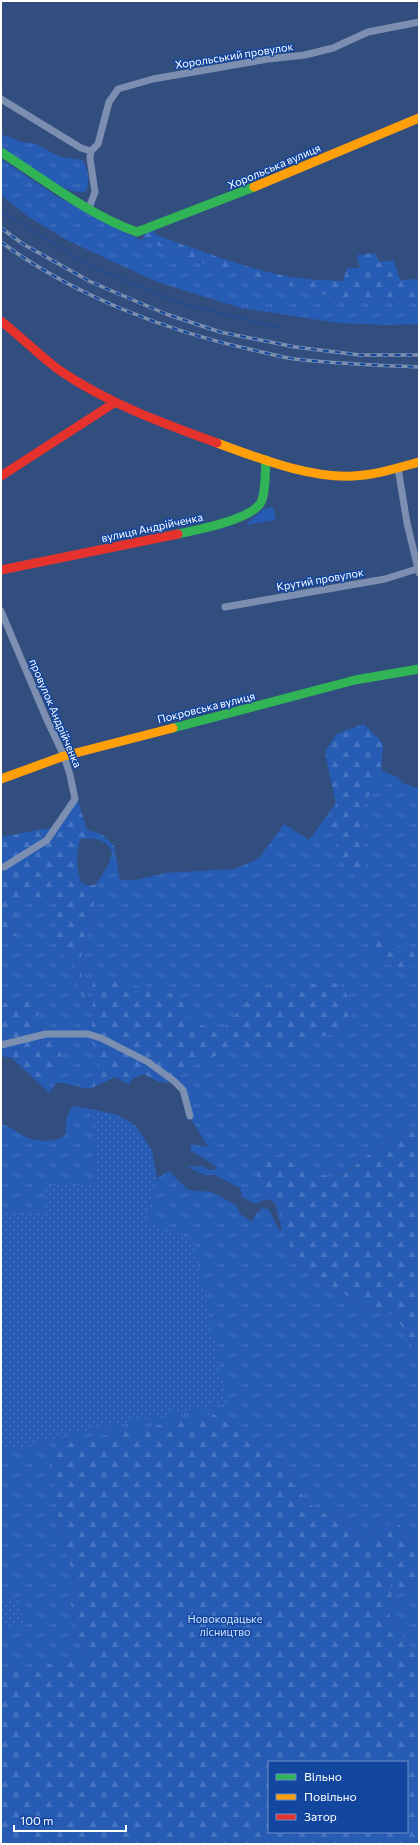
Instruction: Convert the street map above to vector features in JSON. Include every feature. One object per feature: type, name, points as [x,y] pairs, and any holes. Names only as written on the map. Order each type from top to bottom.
[{"type":"street","name":"Хорольський провулок","points":[[91,151],[98,144],[109,102],[118,89],[153,79],[268,59],[305,55],[333,48],[368,32],[419,22]]},
{"type":"street","points":[[1,99],[81,148],[91,151],[95,192],[89,208],[1,152]]},
{"type":"street","name":"Хорольська вулиця","points":[[89,208],[120,226],[137,232],[213,204],[419,118]]},
{"type":"street","points":[[1,321],[60,371],[114,403],[194,435],[266,460],[328,474],[351,476],[375,474],[419,462]]},
{"type":"street","points":[[1,476],[76,429],[114,403]]},
{"type":"street","name":"вулиця Андрійченка","points":[[1,570],[120,547],[211,527],[252,512],[258,507],[262,500],[266,460]]},
{"type":"street","name":"Крутий провулок","points":[[225,607],[418,572],[398,468]]},
{"type":"street","name":"провулок Андрійченка","points":[[1,611],[47,720],[64,756],[70,775],[74,799],[47,840],[4,867]]},
{"type":"street","name":"Покровська вулиця","points":[[1,779],[64,756],[242,711],[342,683],[419,669]]},
{"type":"street","points":[[1,1045],[46,1034],[88,1034],[101,1038],[148,1062],[174,1081],[183,1090],[190,1116]]},
{"type":"green space","points":[[1,134],[22,142],[36,144],[60,157],[82,160],[88,175],[86,191],[78,192],[68,189],[43,176],[1,146]]},
{"type":"green space","points":[[1,159],[56,196],[142,241],[160,246],[201,263],[349,301],[419,300],[419,324],[387,325],[339,323],[241,308],[158,282],[65,239],[26,215],[1,195]]},
{"type":"green space","points":[[155,228],[154,234],[217,257],[249,267],[305,279],[343,281],[347,268],[360,268],[357,255],[375,253],[379,262],[394,260],[400,280],[419,279],[419,300],[349,301],[201,263],[160,246],[142,241],[147,230]]},
{"type":"green space","points":[[273,507],[276,520],[246,525],[263,509]]},
{"type":"green space","points":[[364,724],[383,744],[381,770],[397,777],[402,783],[419,789],[419,1126],[393,1139],[368,1155],[349,1171],[335,1176],[326,1176],[308,1171],[266,1149],[267,1191],[280,1200],[287,1234],[297,1264],[368,1309],[395,1314],[419,1359],[419,1546],[398,1523],[380,1527],[366,1540],[341,1516],[318,1512],[296,1489],[280,1457],[261,1441],[58,1517],[75,1583],[71,1605],[77,1635],[85,1658],[1,1673],[1,1448],[26,1447],[71,1433],[121,1423],[146,1223],[157,1178],[169,1171],[188,1190],[211,1192],[236,1205],[240,1214],[252,1222],[256,1214],[263,1208],[269,1210],[279,1230],[282,1230],[275,1203],[270,1200],[266,1200],[256,1204],[242,1197],[240,1188],[215,1175],[205,1175],[187,1167],[201,1166],[210,1170],[216,1169],[216,1166],[190,1150],[191,1144],[208,1147],[193,1122],[187,1119],[188,1112],[181,1091],[174,1083],[160,1082],[143,1074],[133,1078],[129,1084],[115,1077],[89,1089],[63,1083],[56,1083],[49,1093],[45,1089],[61,1055],[42,1037],[40,1028],[35,1022],[35,1017],[5,1002],[1,1003],[1,938],[16,936],[14,918],[24,898],[57,900],[60,951],[72,963],[76,981],[87,1008],[88,995],[82,980],[81,957],[88,937],[98,881],[109,864],[114,846],[120,880],[136,880],[165,873],[235,869],[259,858],[284,824],[309,840],[336,803],[325,752],[337,734]]},
{"type":"green space","points":[[364,724],[383,744],[381,770],[375,787],[365,801],[363,841],[366,867],[356,877],[340,858],[331,828],[336,803],[325,752],[337,734]]},
{"type":"green space","points":[[77,798],[87,830],[101,834],[114,846],[112,852],[103,841],[94,839],[80,839],[78,850],[77,866],[81,882],[87,885],[94,885],[98,881],[88,937],[81,957],[82,980],[88,995],[87,1009],[76,981],[72,963],[60,951],[55,937],[57,900],[24,899],[14,918],[16,936],[1,938],[1,837],[54,827]]},
{"type":"green space","points":[[376,934],[398,946],[419,949],[419,969],[414,966],[399,967],[375,961],[370,950]]},
{"type":"green space","points":[[93,976],[179,995],[187,1011],[194,1020],[204,1026],[222,1030],[245,1005],[252,986],[291,987],[324,982],[340,984],[355,1007],[348,1023],[336,1034],[314,1037],[298,1047],[266,1056],[257,1052],[242,1051],[209,1058],[188,1069],[174,1083],[160,1082],[143,1074],[133,1078],[129,1084],[115,1077],[89,1089],[93,1085],[93,1073],[100,1065],[102,1059],[92,1043]]},
{"type":"green space","points":[[26,1000],[42,1002],[44,1010],[35,1017],[35,1022],[45,1023],[40,1028],[42,1037],[58,1038],[61,1055],[45,1089],[12,1058],[1,1056],[1,1003]]},
{"type":"green space","points":[[73,1106],[90,1109],[96,1145],[95,1185],[44,1213],[1,1210],[1,1124],[10,1127],[28,1138],[41,1141],[59,1139],[66,1134],[67,1119]]},
{"type":"green space","points":[[90,1109],[118,1115],[135,1125],[152,1151],[157,1178],[146,1222],[193,1239],[227,1403],[71,1433],[26,1447],[1,1448],[1,1210],[44,1213],[44,1185],[95,1185],[96,1145]]},
{"type":"green space","points":[[419,1126],[419,1359],[395,1314],[368,1309],[297,1264],[287,1234],[280,1200],[267,1191],[255,1170],[266,1149],[308,1171],[317,1174],[335,1176],[344,1174],[368,1155],[393,1139]]},
{"type":"green space","name":"Новокодацьке лісництво","points":[[213,1414],[261,1441],[280,1457],[296,1489],[318,1512],[341,1516],[366,1540],[380,1527],[398,1523],[419,1546],[419,1589],[407,1591],[389,1581],[393,1603],[389,1614],[411,1649],[419,1646],[419,1844],[1,1844],[1,1673],[85,1657],[77,1635],[71,1604],[75,1583],[58,1517],[49,1454],[68,1443]]},
{"type":"green space","points":[[389,1580],[407,1591],[419,1589],[419,1646],[411,1649],[389,1614],[393,1603]]},
{"type":"green space","points":[[18,1597],[24,1625],[1,1629],[1,1600]]},
{"type":"waterway","points":[[1,211],[90,266],[180,303],[280,328]]},
{"type":"railway","points":[[1,228],[23,244],[91,282],[166,314],[220,332],[295,347],[360,355],[419,355]]},
{"type":"railway","points":[[1,242],[59,279],[89,294],[121,309],[187,333],[295,359],[419,367]]},
{"type":"traffic: fast","points":[[1,152],[85,207],[102,217],[137,232],[254,187]]},
{"type":"traffic: fast","points":[[178,534],[225,523],[249,513],[257,507],[262,500],[265,485],[266,460]]},
{"type":"traffic: fast","points":[[173,728],[355,680],[419,669]]},
{"type":"traffic: slow","points":[[254,187],[419,118]]},
{"type":"traffic: slow","points":[[217,443],[284,466],[318,474],[336,476],[370,474],[419,462]]},
{"type":"traffic: slow","points":[[1,779],[64,756],[173,728]]},
{"type":"traffic: jam","points":[[1,321],[59,370],[96,393],[155,420],[217,443]]},
{"type":"traffic: jam","points":[[1,476],[114,403]]},
{"type":"traffic: jam","points":[[1,570],[178,534]]}]
